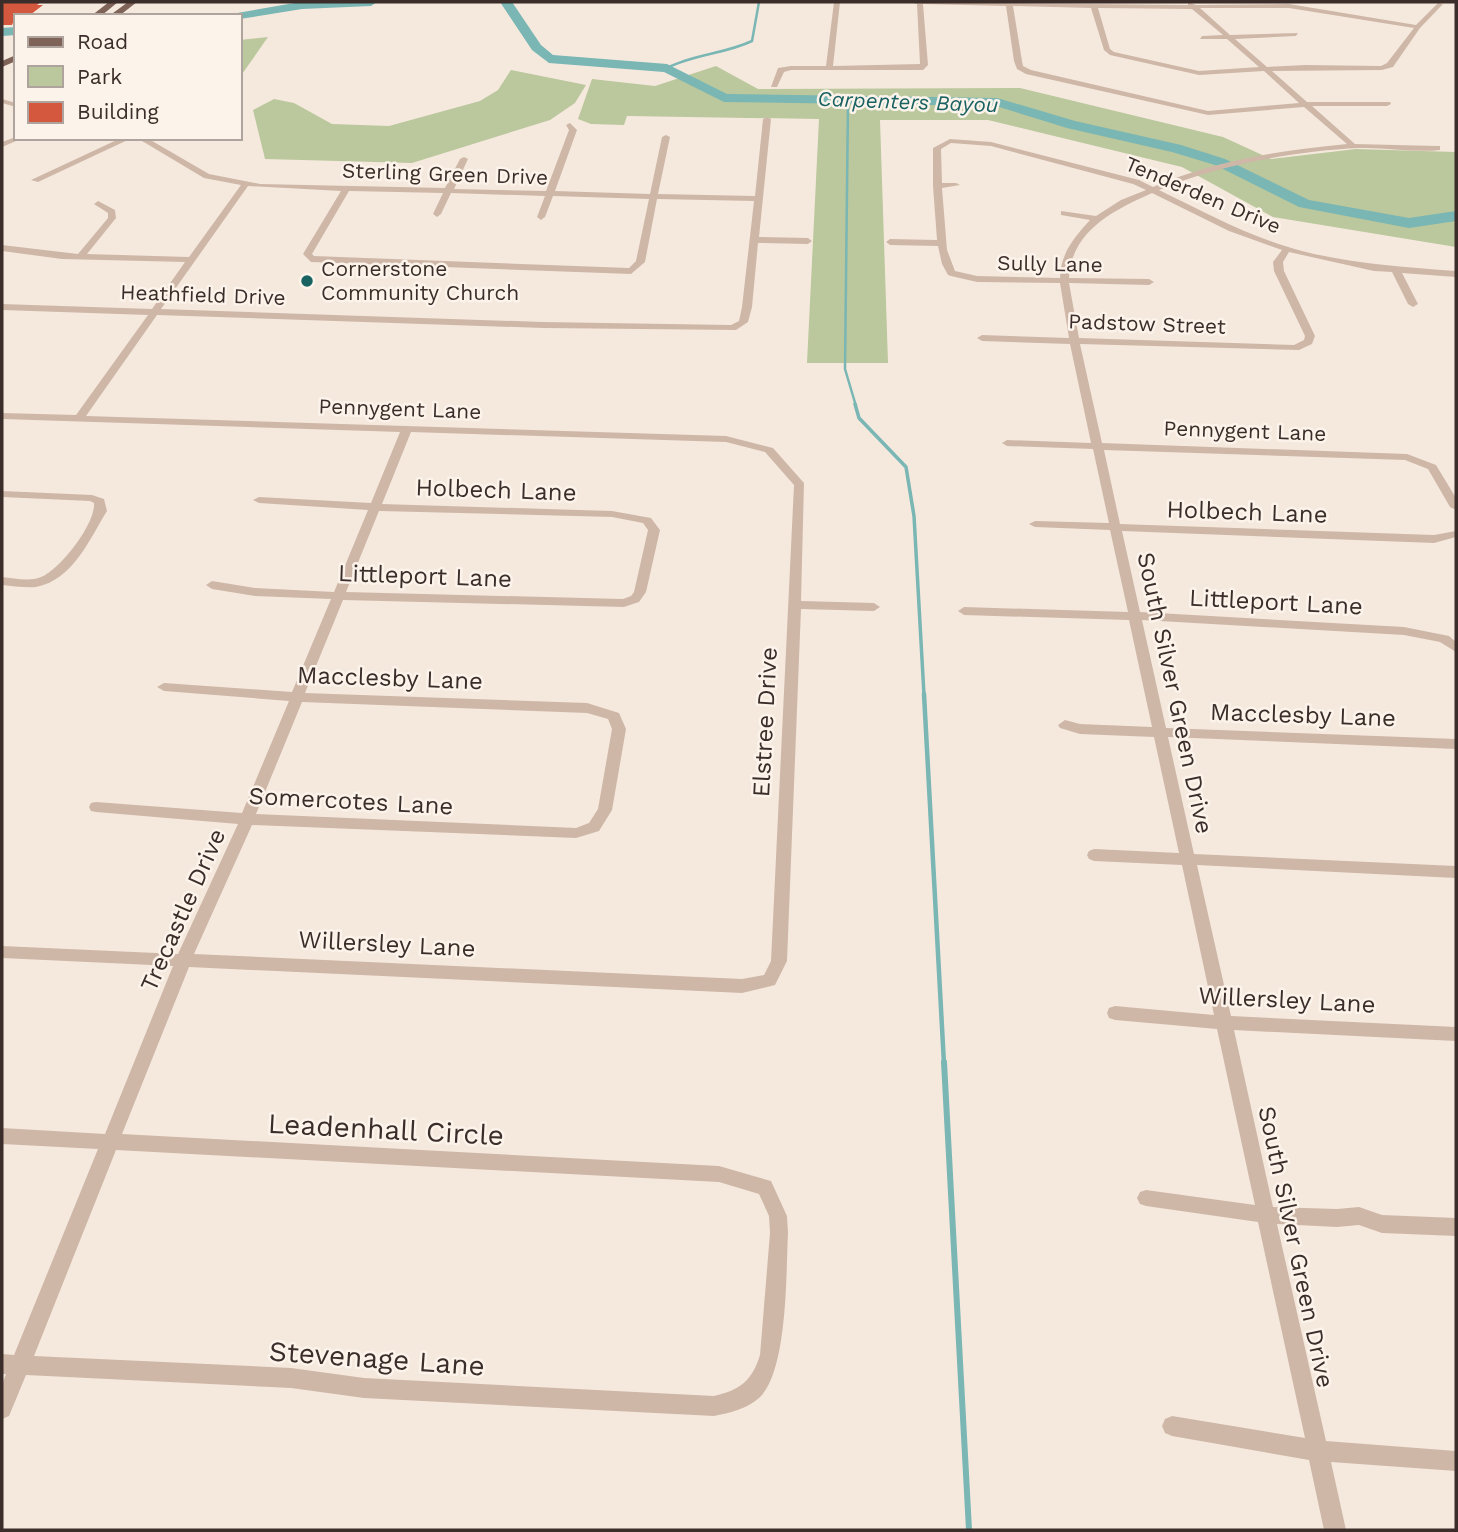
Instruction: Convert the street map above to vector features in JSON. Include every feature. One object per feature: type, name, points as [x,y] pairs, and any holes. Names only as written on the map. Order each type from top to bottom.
[{"type":"main road","points":[[98,14],[114,2]]},
{"type":"main road","points":[[116,14],[133,2]]},
{"type":"street","points":[[829,67],[837,2]]},
{"type":"street","points":[[913,2],[1094,6],[1276,5],[1332,8],[1418,26]]},
{"type":"street","points":[[774,85],[781,70],[829,67],[920,68],[924,65],[920,2]]},
{"type":"street","points":[[1009,4],[1018,61],[1020,67],[1029,72],[1208,113],[1309,104],[1387,104]]},
{"type":"street","points":[[1191,4],[1309,104],[1353,146]]},
{"type":"street","points":[[1094,6],[1107,50],[1112,54],[1199,73],[1382,68],[1390,65],[1418,26],[1440,4]]},
{"type":"street","points":[[1202,38],[1296,34]]},
{"type":"street","points":[[767,119],[754,240],[808,242]]},
{"type":"street","points":[[541,217],[573,130],[570,125]]},
{"type":"street","points":[[347,188],[307,254],[310,259],[631,271],[640,262],[666,137]]},
{"type":"street","points":[[35,180],[124,140]]},
{"type":"street","name":"Sterling Green Drive","points":[[145,140],[208,176],[245,185],[759,199]]},
{"type":"street","name":"Tenderden Drive","points":[[937,186],[939,145],[950,141],[981,142],[1128,180],[1232,229],[1287,249],[1396,270],[1456,274]]},
{"type":"street","name":"South Silver Green Drive","points":[[1335,1530],[1063,281],[1073,244],[1098,219],[1123,202],[1154,190],[1258,160],[1353,146],[1437,148]]},
{"type":"street","points":[[437,214],[464,159]]},
{"type":"street","points":[[79,418],[245,185]]},
{"type":"street","points":[[890,242],[942,243],[937,186],[956,185]]},
{"type":"street","points":[[80,257],[112,218],[112,212],[98,204]]},
{"type":"street","points":[[1064,213],[1098,219]]},
{"type":"street","name":"Heathfield Drive","points":[[2,307],[708,330],[738,326],[743,322],[754,240]]},
{"type":"street","name":"Sully Lane","points":[[942,243],[948,270],[951,274],[969,279],[1149,282]]},
{"type":"street","points":[[2,248],[80,257],[192,260]]},
{"type":"street","name":"Padstow Street","points":[[982,338],[1296,348],[1309,342],[1297,303],[1279,271],[1279,259],[1287,249]]},
{"type":"street","points":[[1396,270],[1413,304]]},
{"type":"street","name":"Pennygent Lane","points":[[2,416],[726,439],[769,450],[788,468]]},
{"type":"street","name":"Trecastle Drive","points":[[2,1409],[11,1365],[112,1142],[184,959],[247,819],[407,429]]},
{"type":"street","name":"Pennygent Lane","points":[[1007,443],[1407,457],[1432,467],[1456,507]]},
{"type":"street","name":"Elstree Drive","points":[[769,980],[779,961],[800,485],[788,468]]},
{"type":"street","points":[[2,494],[92,498],[100,501],[101,510],[64,567],[52,577],[36,583],[2,581]]},
{"type":"street","name":"Holbech Lane","points":[[260,500],[375,507],[612,514],[647,520],[654,530],[653,542],[644,581],[635,599]]},
{"type":"street","name":"Holbech Lane","points":[[1035,524],[1434,539],[1456,534]]},
{"type":"street","name":"Littleport Lane","points":[[212,585],[255,592],[339,596],[605,604],[635,599]]},
{"type":"street","points":[[794,605],[874,607]]},
{"type":"street","name":"Littleport Lane","points":[[964,611],[1137,616],[1404,631],[1435,637],[1456,648]]},
{"type":"street","name":"Macclesby Lane","points":[[164,687],[297,697],[587,708],[614,716],[620,729],[600,821]]},
{"type":"street","name":"Macclesby Lane","points":[[1065,725],[1080,729],[1456,744]]},
{"type":"street","name":"Somercotes Lane","points":[[96,807],[247,819],[576,833],[600,821]]},
{"type":"street","points":[[1094,855],[1456,872]]},
{"type":"street","name":"Willersley Lane","points":[[2,953],[184,959],[742,986],[769,980]]},
{"type":"street","name":"Willersley Lane","points":[[1115,1013],[1224,1023],[1456,1034]]},
{"type":"street","name":"Leadenhall Circle","points":[[2,1136],[719,1174],[765,1187],[778,1216],[770,1356],[765,1375],[754,1391],[745,1396]]},
{"type":"street","points":[[1146,1198],[1266,1215],[1337,1218],[1359,1216],[1382,1224],[1456,1227]]},
{"type":"street","name":"Stevenage Lane","points":[[11,1365],[291,1378],[364,1388],[686,1406],[714,1406],[737,1402],[745,1396]]},
{"type":"street","points":[[1172,1426],[1317,1451],[1456,1461]]},
{"type":"green space","points":[[268,37],[242,74],[242,40]]},
{"type":"green space","points":[[716,66],[758,89],[1020,88],[1223,137],[1271,159],[1356,149],[1456,152],[1456,247],[1273,217],[1182,167],[988,120],[880,120],[888,363],[807,363],[819,119],[627,116],[624,125],[591,124],[578,119],[592,79],[655,86]]},
{"type":"green space","points":[[511,70],[586,85],[575,103],[550,120],[412,163],[265,159],[253,110],[274,99],[294,103],[332,124],[389,126],[480,101],[498,90]]},
{"type":"building","points":[[2,2],[41,2],[37,5],[43,5],[31,14],[14,14],[12,25],[2,25]]},
{"type":"waterway","name":"Carpenters Bayou","points":[[242,15],[302,5],[371,2]]},
{"type":"waterway","name":"Carpenters Bayou","points":[[506,2],[518,16],[537,48],[549,59],[635,68],[667,68],[724,98],[997,102],[1072,125],[1176,148],[1220,162],[1305,204],[1409,223],[1456,216]]},
{"type":"waterway","points":[[667,68],[752,41],[759,2]]},
{"type":"waterway","name":"Carpenters Bayou","points":[[2,32],[14,31]]},
{"type":"waterway","points":[[848,101],[845,369],[856,406]]},
{"type":"waterway","points":[[855,404],[859,418],[906,467],[914,516],[924,695]]},
{"type":"waterway","points":[[924,694],[944,1064]]},
{"type":"waterway","points":[[944,1062],[969,1530]]},
{"type":"place","name":"Cornerstone Community Church","points":[[307,281]]}]
